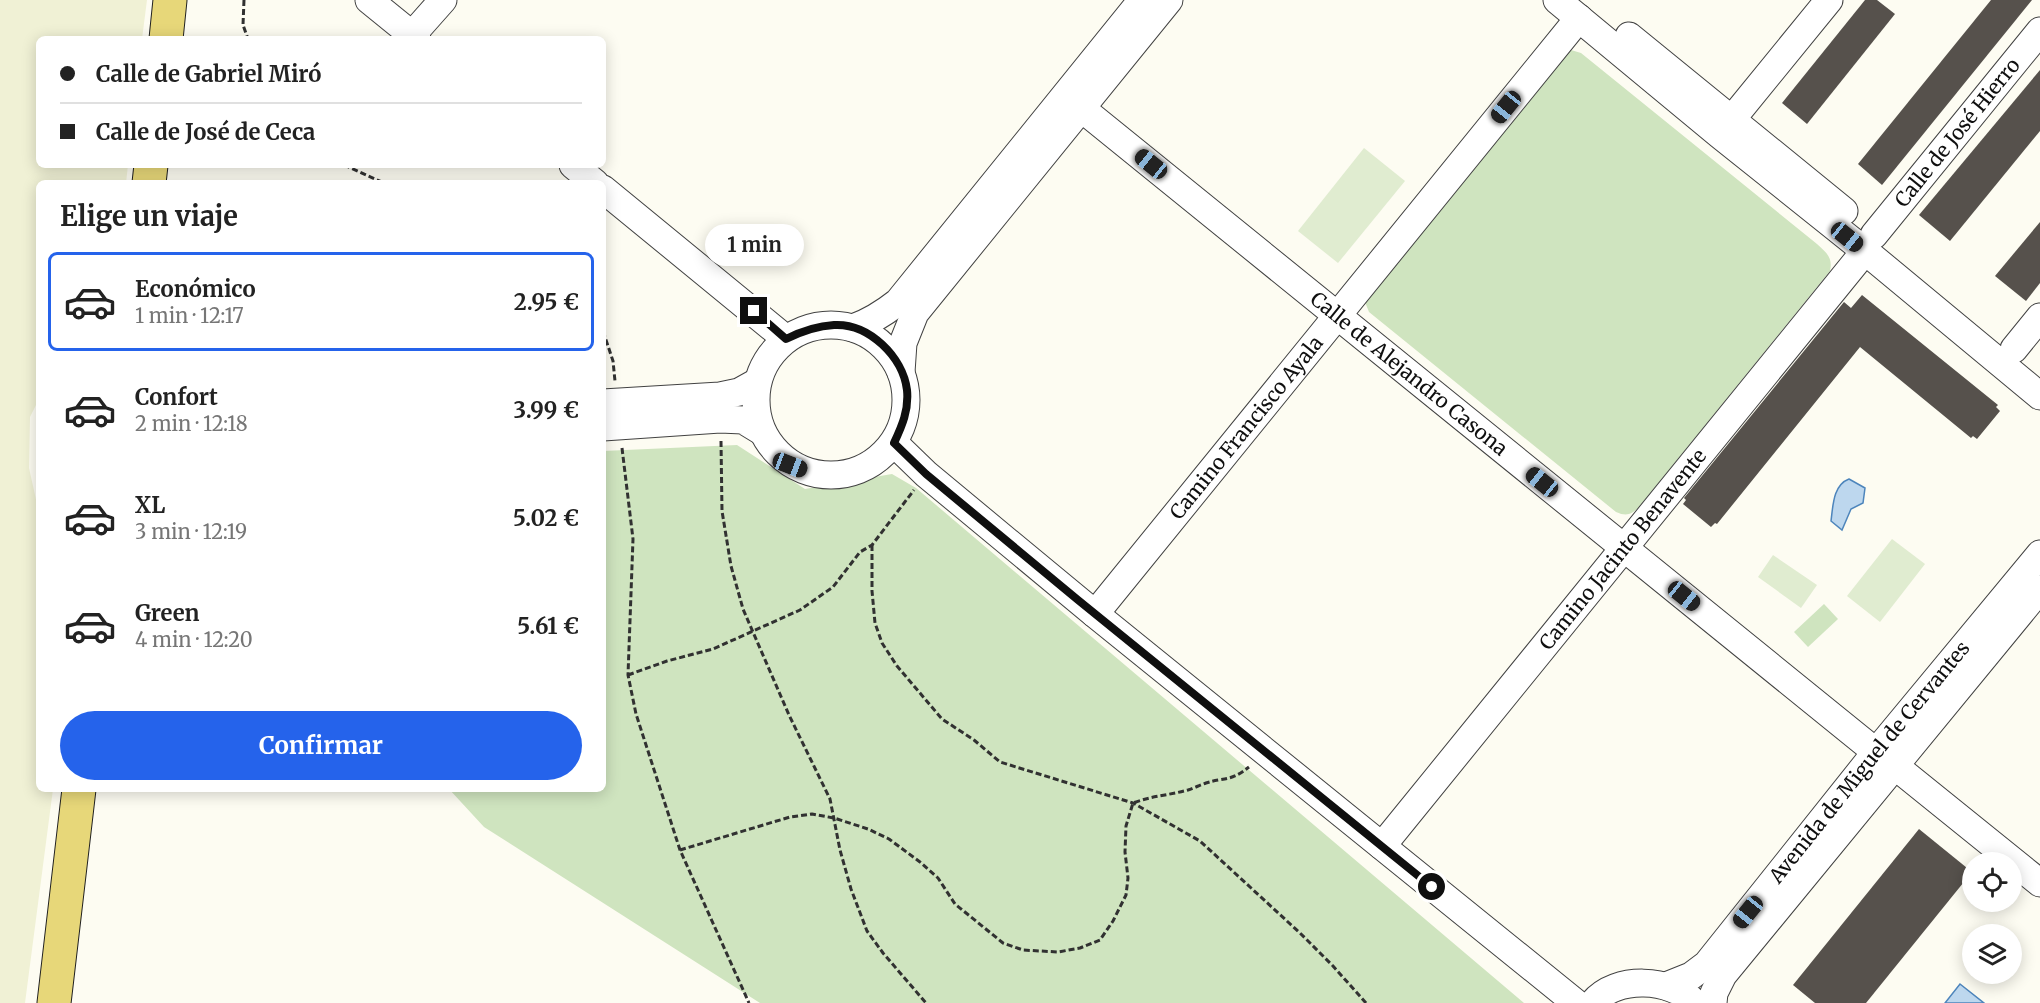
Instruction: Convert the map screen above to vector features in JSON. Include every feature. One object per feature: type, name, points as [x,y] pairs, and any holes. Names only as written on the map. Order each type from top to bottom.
[{"type":"main road","points":[[166,36],[170,0]]},
{"type":"main road","points":[[54,1003],[79,792]]},
{"type":"street","points":[[369,0],[414,36]]},
{"type":"street","points":[[416,36],[442,0]]},
{"type":"street","points":[[853,328],[882,314],[897,302],[1142,0]]},
{"type":"street","points":[[901,372],[903,343],[915,314],[1169,0]]},
{"type":"street","points":[[1557,0],[1587,5],[1732,119],[2040,396]]},
{"type":"street","points":[[1732,119],[1829,0]]},
{"type":"street","points":[[1587,5],[1719,135],[1870,243],[2014,349],[2040,371]]},
{"type":"street","name":"Camino Francisco Ayala","points":[[1095,614],[1587,5]]},
{"type":"street","name":"Calle de José Hierro","points":[[1870,243],[2040,31]]},
{"type":"street","name":"Calle de Alejandro Casona","points":[[1081,108],[2040,883]]},
{"type":"street","points":[[577,168],[591,180]]},
{"type":"street","points":[[606,191],[786,339]]},
{"type":"street","name":"Camino Jacinto Benavente","points":[[1382,846],[1870,243]]},
{"type":"street","points":[[2014,349],[2040,317]]},
{"type":"street","points":[[836,324],[853,328],[876,339],[894,358],[907,390],[906,416],[894,443],[873,464],[844,476],[817,475],[790,465],[777,454],[761,431],[756,412],[757,382],[763,366],[786,339],[804,329],[836,324]]},
{"type":"street","points":[[606,403],[720,396],[740,392],[757,382]]},
{"type":"street","points":[[611,427],[720,419],[743,420],[761,431]]},
{"type":"street","points":[[894,443],[926,474],[1095,614],[1576,1003]]},
{"type":"street","name":"Avenida de Miguel de Cervantes","points":[[1713,1003],[1714,993],[1723,975],[2040,554]]},
{"type":"street","name":"Avenida de Miguel de Cervantes","points":[[1666,986],[1691,976],[1707,964],[1886,759],[2040,589]]},
{"type":"street","points":[[1593,1003],[1617,987],[1649,982],[1666,986],[1689,997],[1695,1003]]},
{"type":"path","points":[[244,0],[243,25],[247,36]]},
{"type":"path","points":[[351,168],[377,180]]},
{"type":"path","points":[[720,419],[722,511],[731,566],[743,609],[789,715],[831,799],[840,850],[851,889],[867,931],[926,1003]]},
{"type":"path","points":[[611,427],[633,539],[628,675],[636,714],[680,850],[749,1003]]},
{"type":"path","points":[[628,675],[667,661],[713,650],[800,610],[833,587],[860,552],[872,545],[926,474]]},
{"type":"path","points":[[872,545],[875,622],[882,643],[897,666],[942,719],[974,740],[1000,762],[1133,803],[1200,841],[1300,933],[1366,1003]]},
{"type":"path","points":[[1133,803],[1149,797],[1188,790],[1207,782],[1225,780],[1240,774],[1255,763]]},
{"type":"path","points":[[680,850],[790,818],[812,814],[834,818],[879,834],[920,862],[938,878],[955,904],[1003,943],[1023,950],[1058,952],[1080,948],[1100,940],[1113,921],[1126,895],[1128,879],[1125,852],[1126,826],[1133,803]]},
{"type":"green space","points":[[0,0],[147,0],[142,36],[36,36],[36,168],[128,168],[126,180],[36,180],[36,405],[30,417],[29,468],[36,500],[36,792],[53,792],[25,1003],[0,1003]]},
{"type":"green space","points":[[1571,50],[1581,53],[1817,244],[1826,253],[1831,263],[1830,271],[1639,507],[1632,513],[1626,514],[1616,512],[1369,312],[1365,302],[1564,53]]},
{"type":"green space","points":[[1364,148],[1405,181],[1338,263],[1298,231]]},
{"type":"green space","points":[[737,445],[805,489],[892,474],[916,488],[1524,1003],[760,1003],[484,827],[452,792],[606,792],[606,451]]},
{"type":"green space","points":[[1892,539],[1925,564],[1880,622],[1847,596]]},
{"type":"green space","points":[[1773,555],[1817,585],[1801,608],[1758,577]]},
{"type":"green space","points":[[1824,604],[1838,619],[1808,647],[1794,632]]},
{"type":"water","points":[[1849,479],[1865,488],[1863,503],[1851,509],[1842,530],[1831,521],[1832,509],[1837,491]]},
{"type":"water","points":[[1960,984],[1984,1003],[1945,1003]]},
{"type":"building","points":[[1865,0],[1877,0],[1895,14],[1807,124],[1782,103]]},
{"type":"building","points":[[1991,0],[2032,0],[1882,185],[1858,164]]},
{"type":"building","points":[[2040,70],[2040,131],[1950,241],[1919,215]]},
{"type":"building","points":[[2040,222],[2040,283],[2026,301],[1995,276]]},
{"type":"building","points":[[1862,295],[1998,405],[1996,407],[2000,411],[1977,439],[1973,436],[1971,438],[1860,347],[1717,524],[1711,527],[1683,504],[1686,500],[1684,498],[1844,302],[1851,308]]},
{"type":"building","points":[[1919,829],[1962,864],[1962,884],[1866,1003],[1815,1003],[1793,985]]},
{"type":"route","points":[[754,311],[786,339],[804,329],[836,324],[853,328],[876,339],[894,358],[907,390],[906,416],[894,443],[926,474],[1078,600],[1432,887]]}]
